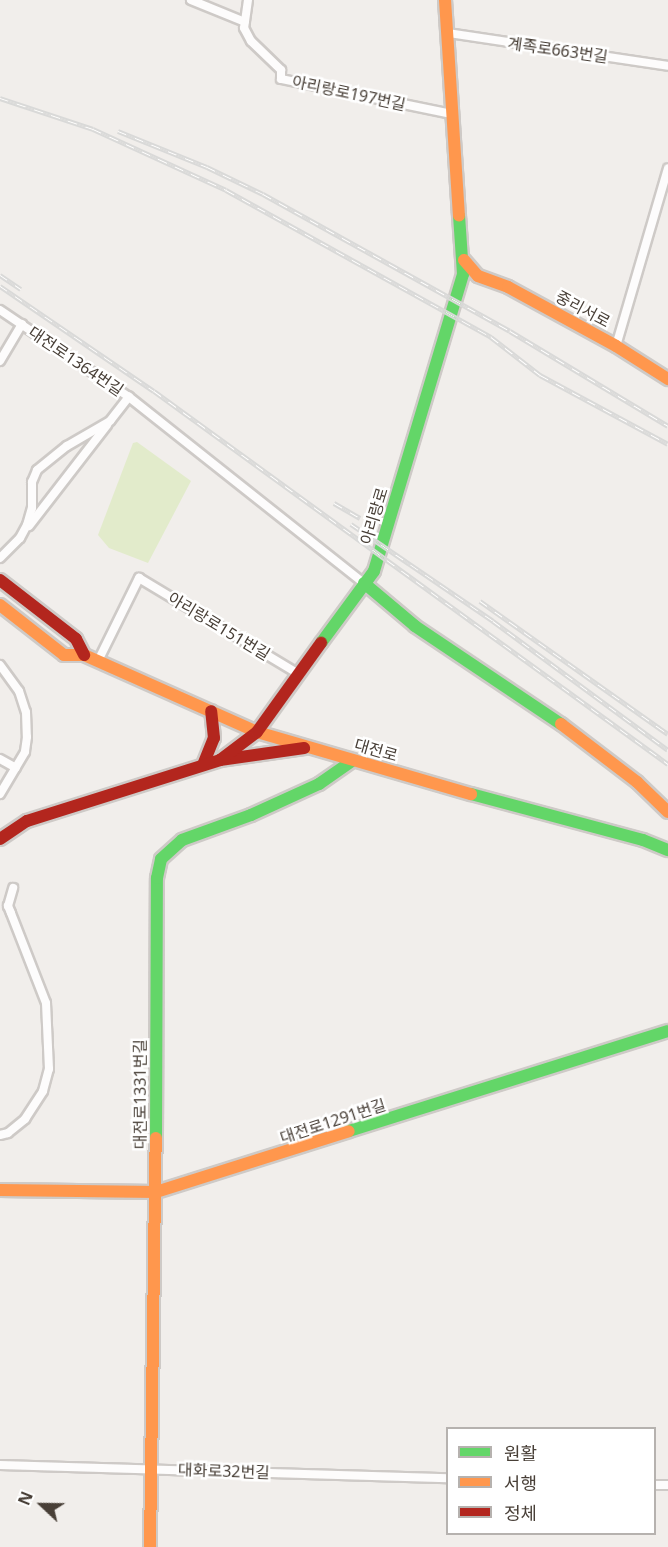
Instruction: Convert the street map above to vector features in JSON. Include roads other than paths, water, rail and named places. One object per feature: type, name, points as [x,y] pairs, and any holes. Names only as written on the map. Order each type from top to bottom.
[{"type":"main road","name":"아리랑로","points":[[0,837],[27,821],[220,760],[257,732],[374,570],[459,287],[464,261],[451,114],[445,0]]},
{"type":"main road","name":"중리서로","points":[[464,261],[477,276],[508,287],[616,346],[668,379]]},
{"type":"main road","points":[[459,287],[477,276]]},
{"type":"main road","name":"대전로","points":[[0,580],[76,639],[84,655]]},
{"type":"main road","points":[[364,583],[415,626],[568,729],[637,782],[668,812]]},
{"type":"main road","name":"대전로","points":[[0,605],[64,655],[84,655],[257,732],[352,761],[643,840],[668,850]]},
{"type":"main road","points":[[203,765],[214,738],[211,711]]},
{"type":"main road","points":[[220,760],[309,748]]},
{"type":"main road","name":"대전로1331번길","points":[[150,1547],[156,1192],[157,878],[161,859],[182,840],[251,815],[320,784],[352,761]]},
{"type":"main road","name":"대전로1291번길","points":[[0,1190],[156,1192],[668,1031]]},
{"type":"street","points":[[191,0],[245,22],[248,0]]},
{"type":"street","name":"아리랑로197번길","points":[[245,22],[244,28],[251,41],[281,70],[281,79],[451,114]]},
{"type":"street","name":"계족로663번길","points":[[448,33],[668,66]]},
{"type":"street","points":[[616,346],[668,168]]},
{"type":"street","name":"대전로1364번길","points":[[0,310],[129,397],[110,422],[67,446],[37,470],[32,482],[32,508],[20,538],[0,558]]},
{"type":"street","points":[[0,361],[22,324]]},
{"type":"street","points":[[129,397],[364,583]]},
{"type":"street","points":[[20,538],[110,422]]},
{"type":"street","name":"아리랑로151번길","points":[[98,661],[140,578],[298,674]]},
{"type":"street","points":[[0,665],[19,691],[26,712],[25,752],[0,794]]},
{"type":"street","points":[[0,759],[16,768]]},
{"type":"street","points":[[0,1135],[8,1133],[25,1119],[43,1091],[49,1069],[46,1003],[10,913],[8,906],[13,888]]},
{"type":"street","name":"대화로32번길","points":[[0,1465],[446,1478]]},
{"type":"railway","points":[[0,98],[93,129],[226,190],[491,337],[540,375],[668,444]]},
{"type":"railway","points":[[118,131],[207,167],[263,194],[510,331],[668,426]]},
{"type":"railway","points":[[0,275],[21,289]]},
{"type":"railway","points":[[0,286],[154,391],[668,764]]},
{"type":"railway","points":[[334,503],[360,518]]},
{"type":"railway","points":[[351,524],[493,621],[668,750]]},
{"type":"railway","points":[[480,601],[668,734]]}]
